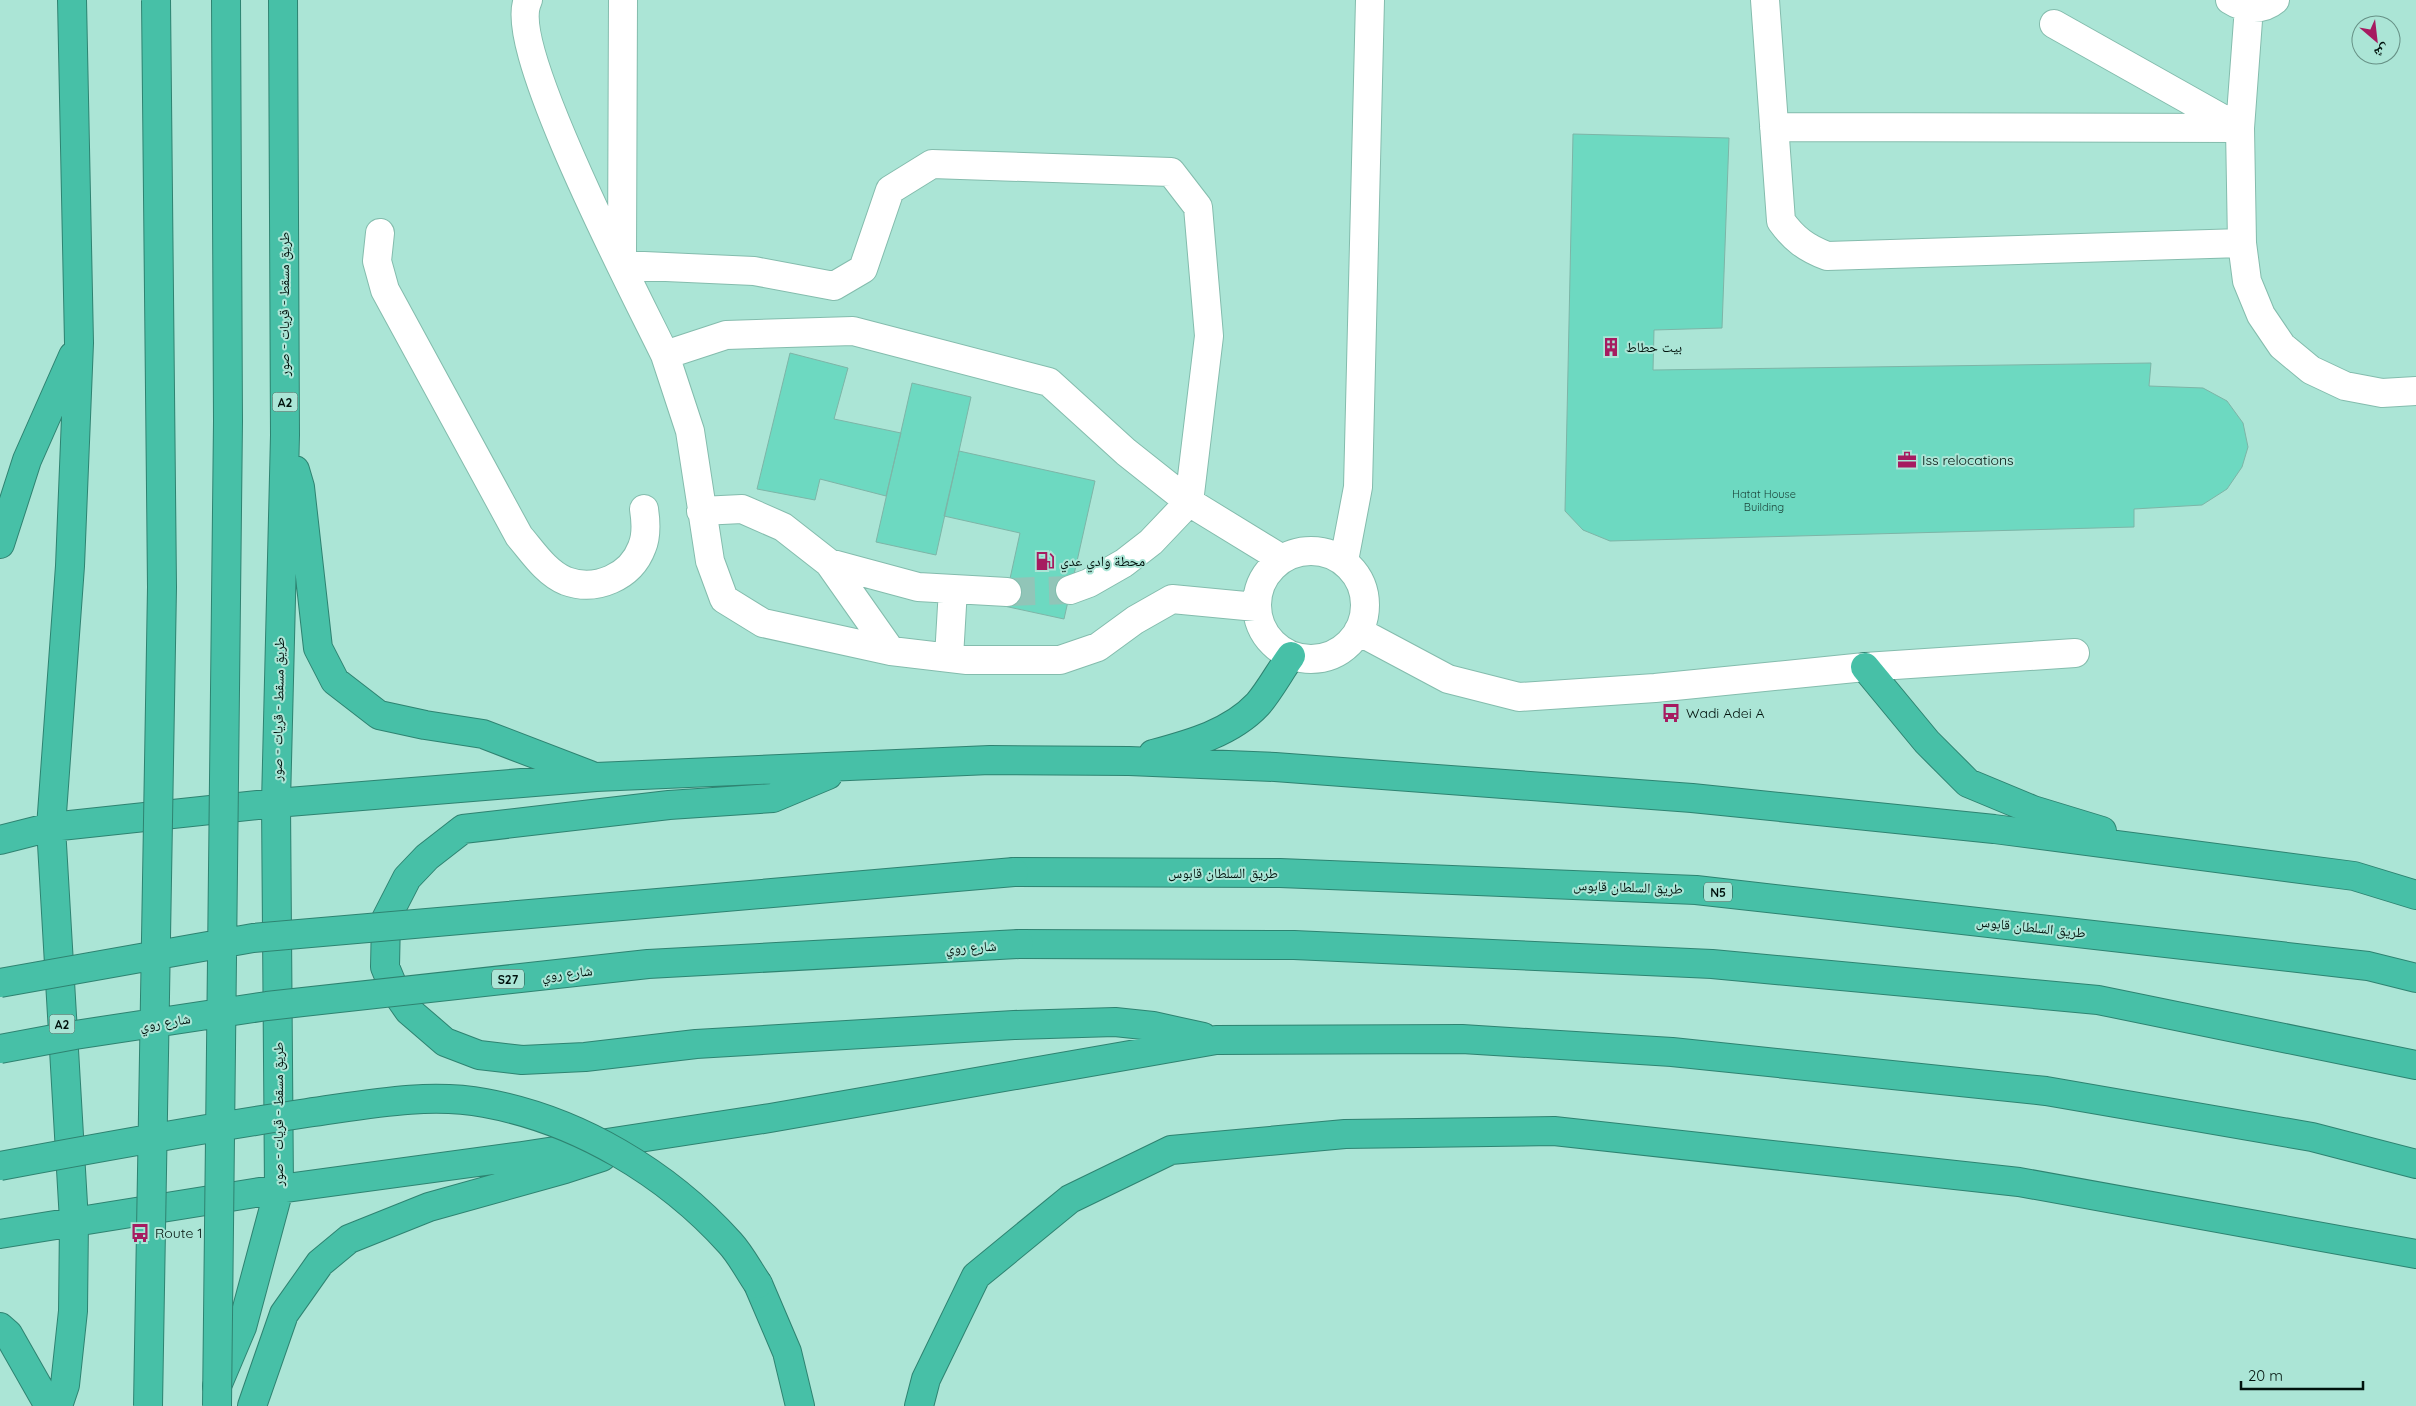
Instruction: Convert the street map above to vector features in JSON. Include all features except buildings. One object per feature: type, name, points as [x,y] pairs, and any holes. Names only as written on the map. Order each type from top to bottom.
[{"type":"highway","name":"A2","points":[[58,1406],[65,1385],[73,1311],[74,1221],[51,827],[70,566],[79,343],[72,0]]},
{"type":"highway","points":[[148,1406],[162,587],[156,0]]},
{"type":"highway","points":[[218,1406],[228,421],[226,0]]},
{"type":"highway","name":"طريق مسقط - قريات - صور","points":[[209,1406],[242,1327],[279,1189],[276,803],[285,435],[284,0]]},
{"type":"highway","points":[[0,544],[27,460],[79,343]]},
{"type":"highway","points":[[285,435],[300,487],[318,648],[334,681],[379,715],[425,725],[483,734],[596,777]]},
{"type":"highway","points":[[1129,760],[1196,742],[1220,731],[1258,703],[1291,656]]},
{"type":"highway","points":[[1866,667],[1927,742],[1968,783],[2033,810],[2163,851]]},
{"type":"highway","points":[[0,840],[51,827],[276,803],[596,777],[846,768],[990,760],[1129,760],[1275,767],[1692,798],[1994,830],[2354,876],[2416,895]]},
{"type":"highway","points":[[846,768],[773,798],[669,805],[463,828],[427,857],[407,878],[386,919],[384,967],[395,992],[409,1012],[445,1042],[479,1055],[522,1060],[585,1057],[696,1044],[1014,1025],[1115,1022],[1154,1026],[1216,1040]]},
{"type":"highway","name":"طريق السلطان قابوس","points":[[0,983],[253,938],[1014,872],[1280,873],[1696,890],[2368,966],[2416,978]]},
{"type":"highway","name":"شارع روي","points":[[0,1049],[75,1035],[267,1006],[638,965],[1019,944],[1294,945],[1712,964],[2098,1000],[2416,1065]]},
{"type":"highway","points":[[0,1234],[279,1189],[522,1156],[672,1133],[1216,1040],[1462,1039],[1682,1053],[2046,1091],[2312,1137],[2416,1164]]},
{"type":"highway","points":[[0,1166],[228,1125],[430,1098],[484,1103],[547,1118],[598,1142],[688,1200],[732,1245],[758,1284],[786,1352],[800,1406]]},
{"type":"highway","points":[[919,1406],[926,1379],[976,1276],[1070,1200],[1171,1150],[1345,1134],[1554,1132],[2019,1182],[2416,1254]]},
{"type":"highway","points":[[252,1406],[284,1314],[320,1263],[349,1239],[429,1207],[565,1169],[672,1133]]},
{"type":"highway","points":[[0,1327],[8,1334],[49,1406]]},
{"type":"street","points":[[528,0],[523,9],[533,63],[558,130],[665,355],[690,431],[698,470],[701,511],[710,561],[724,599],[763,623],[891,651],[967,660],[1060,660],[1098,647],[1135,620],[1172,599],[1256,607]]},
{"type":"street","points":[[622,264],[623,0]]},
{"type":"street","points":[[1344,561],[1358,487],[1370,0]]},
{"type":"street","points":[[1765,0],[1781,221],[1793,237],[1808,249],[1827,256],[2242,243]]},
{"type":"street","points":[[2275,0],[2262,7],[2239,4],[2242,243],[2247,281],[2261,315],[2282,346],[2311,370],[2345,386],[2382,393],[2416,391]]},
{"type":"street","points":[[2054,24],[2240,128]]},
{"type":"street","points":[[1774,127],[2240,128]]},
{"type":"street","points":[[622,264],[754,271],[834,286],[863,269],[890,190],[932,164],[1171,172],[1198,207],[1209,336],[1189,502],[1151,542],[1124,563],[1089,583],[1070,590]]},
{"type":"street","points":[[380,233],[377,261],[385,290],[519,536],[549,570],[565,581],[584,585],[602,583],[620,576],[634,563],[643,546],[646,528],[644,509]]},
{"type":"street","points":[[665,355],[726,335],[853,331],[1049,382],[1126,452],[1189,502],[1282,559]]},
{"type":"street","points":[[701,511],[742,509],[783,527],[829,563],[891,651]]},
{"type":"street","points":[[1307,551],[1326,553],[1344,561],[1356,574],[1363,589],[1364,615],[1358,631],[1350,643],[1337,653],[1322,658],[1307,659],[1291,656],[1280,650],[1263,632],[1256,607],[1266,574],[1282,559],[1294,553],[1307,551]]},
{"type":"street","points":[[829,563],[918,587],[1007,592]]},
{"type":"street","points":[[949,657],[953,589]]},
{"type":"street","points":[[1358,631],[1448,679],[1519,697],[1655,688],[1866,667],[2075,653]]},
{"type":"tunnel","points":[[1007,592],[1070,590]]},
{"type":"place","name":"بيت حطاط","points":[[1611,347]]},
{"type":"place","name":"Iss relocations","points":[[1907,460]]},
{"type":"place","name":"محطة وادي عدي","points":[[1045,561]]},
{"type":"place","name":"Wadi Adei A","points":[[1671,713]]},
{"type":"place","name":"Route 1","points":[[140,1233]]}]
